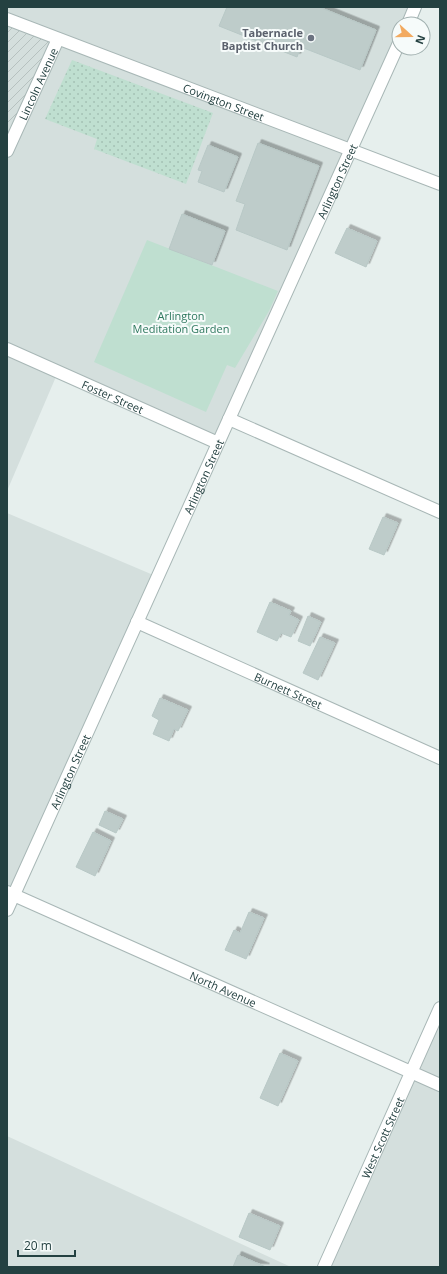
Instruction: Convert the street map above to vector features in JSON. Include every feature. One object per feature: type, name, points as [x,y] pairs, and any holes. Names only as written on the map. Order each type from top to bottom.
[{"type":"street","name":"Covington Street","points":[[7,19],[440,184]]},
{"type":"street","name":"Lincoln Avenue","points":[[7,151],[58,39]]},
{"type":"street","name":"Arlington Street","points":[[7,910],[10,893],[137,622],[393,56]]},
{"type":"street","name":"Foster Street","points":[[7,350],[218,443]]},
{"type":"street","points":[[229,419],[440,512]]},
{"type":"street","name":"Burnett Street","points":[[137,622],[440,758]]},
{"type":"street","name":"North Avenue","points":[[10,893],[440,1085]]},
{"type":"street","name":"West Scott Street","points":[[324,1267],[440,1008]]},
{"type":"shaded area","points":[[7,7],[415,7],[411,16],[391,16],[391,56],[393,56],[218,443],[58,372],[7,491]]},
{"type":"shaded area","points":[[7,19],[58,39],[7,151]]},
{"type":"shaded area","points":[[7,513],[158,577],[7,910]]},
{"type":"shaded area","points":[[440,1008],[440,1267],[324,1267]]},
{"type":"shaded area","points":[[7,1136],[291,1267],[7,1267]]},
{"type":"green space","points":[[72,60],[213,113],[186,184],[94,149],[97,139],[45,119]]},
{"type":"green space","name":"Arlington Meditation Garden","points":[[147,240],[278,291],[269,311],[235,368],[227,365],[206,412],[94,362]]},
{"type":"building","name":"Tabernacle Baptist Church","points":[[227,7],[319,7],[376,30],[360,70],[301,47],[297,57],[219,26]]},
{"type":"building","points":[[258,143],[319,166],[287,250],[236,230],[245,204],[236,201]]},
{"type":"building","points":[[208,145],[238,157],[224,192],[198,182],[202,171],[198,170]]},
{"type":"building","points":[[182,214],[225,231],[212,265],[169,249]]},
{"type":"building","points":[[347,228],[377,241],[366,267],[335,253]]},
{"type":"building","points":[[383,517],[398,523],[384,555],[369,549]]},
{"type":"building","points":[[270,602],[291,611],[289,615],[299,620],[291,637],[281,633],[277,641],[257,632]]},
{"type":"building","points":[[308,616],[321,622],[310,646],[298,641]]},
{"type":"building","points":[[320,637],[335,643],[318,680],[303,673]]},
{"type":"building","points":[[160,698],[188,710],[178,731],[174,729],[169,741],[153,734],[159,720],[152,716]]},
{"type":"building","points":[[105,811],[123,819],[116,833],[99,825]]},
{"type":"building","points":[[93,832],[111,841],[95,876],[76,867]]},
{"type":"building","points":[[249,912],[264,918],[246,959],[225,950],[234,930],[240,933]]},
{"type":"building","points":[[280,1053],[298,1061],[278,1106],[260,1098]]},
{"type":"building","points":[[249,1213],[280,1226],[270,1250],[239,1237]]},
{"type":"building","points":[[238,1255],[266,1267],[233,1267]]},
{"type":"place","name":"Tabernacle Baptist Church","points":[[311,38]]}]
